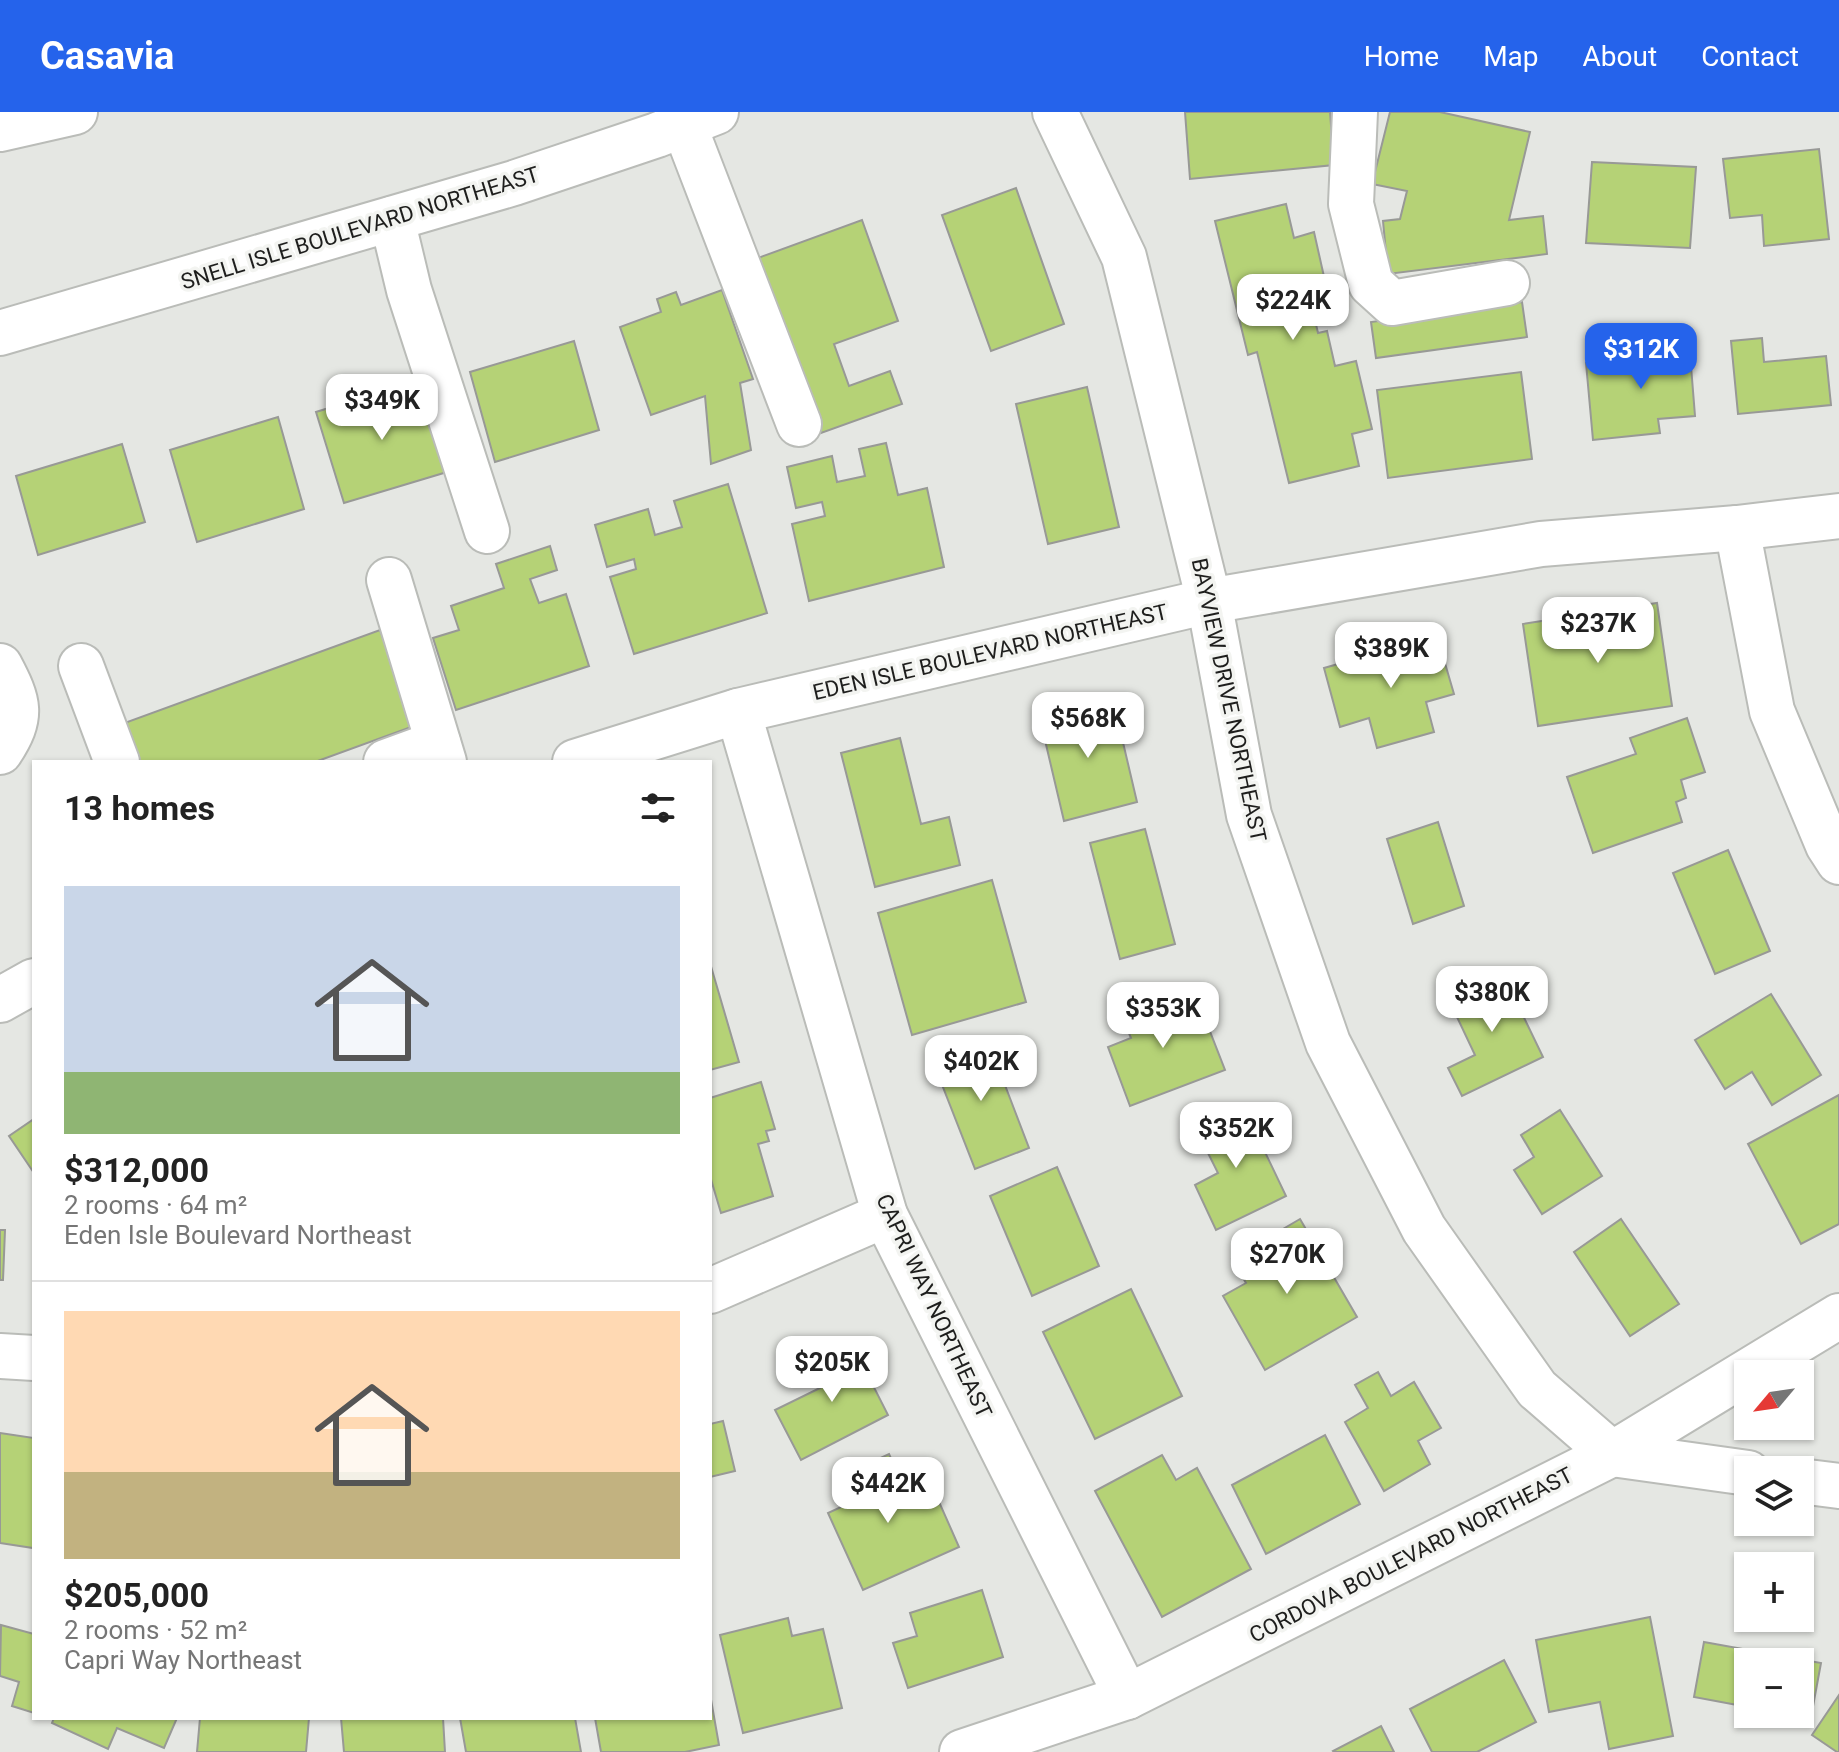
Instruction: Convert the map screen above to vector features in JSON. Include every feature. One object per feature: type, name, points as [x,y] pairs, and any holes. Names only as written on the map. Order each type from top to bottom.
[{"type":"street","points":[[0,129],[75,112]]},
{"type":"street","name":"BAYVIEW DRIVE NORTHEAST","points":[[1055,112],[1124,257],[1209,601],[1249,815],[1328,1043],[1424,1229],[1537,1389],[1612,1454]]},
{"type":"street","points":[[1355,112],[1351,204],[1371,284],[1392,303],[1507,283]]},
{"type":"street","points":[[700,118],[799,424]]},
{"type":"street","name":"SNELL ISLE BOULEVARD NORTHEAST","points":[[0,333],[528,178],[700,118]]},
{"type":"street","points":[[392,219],[409,290],[487,531]]},
{"type":"street","name":"EDEN ISLE BOULEVARD NORTHEAST","points":[[581,760],[738,711],[1209,601],[1541,544],[1737,528],[1839,516]]},
{"type":"street","points":[[1737,528],[1772,711],[1828,845],[1839,862]]},
{"type":"street","points":[[389,580],[441,753],[398,760]]},
{"type":"street","points":[[0,666],[19,707],[13,733],[0,752]]},
{"type":"street","points":[[81,666],[116,760]]},
{"type":"street","name":"CAPRI WAY NORTHEAST","points":[[738,711],[885,1215],[1127,1697]]},
{"type":"street","points":[[0,1000],[32,982]]},
{"type":"street","points":[[712,1290],[885,1215]]},
{"type":"street","name":"CORDOVA BOULEVARD NORTHEAST","points":[[962,1752],[1127,1697],[1612,1454],[1839,1316]]},
{"type":"street","points":[[0,1356],[32,1358]]},
{"type":"street","points":[[1612,1454],[1734,1471]]},
{"type":"street","points":[[1814,1483],[1839,1486]]},
{"type":"building","points":[[1185,112],[1330,112],[1334,165],[1190,179]]},
{"type":"building","points":[[1390,112],[1440,112],[1530,132],[1509,220],[1543,216],[1547,254],[1388,274],[1383,221],[1400,219],[1407,191],[1372,184]]},
{"type":"building","points":[[1819,149],[1829,239],[1764,246],[1762,215],[1730,218],[1723,159]]},
{"type":"building","points":[[1592,162],[1696,167],[1690,248],[1586,243]]},
{"type":"building","points":[[1016,188],[1064,324],[991,351],[942,215]]},
{"type":"building","points":[[1286,204],[1294,238],[1314,232],[1329,299],[1311,303],[1318,333],[1327,331],[1335,366],[1356,361],[1372,429],[1352,434],[1359,466],[1289,483],[1257,352],[1248,355],[1215,221]]},
{"type":"building","points":[[862,220],[898,321],[834,344],[849,386],[890,371],[902,404],[821,433],[758,258]]},
{"type":"building","points":[[722,290],[753,379],[740,383],[751,450],[711,464],[705,396],[651,415],[620,327],[661,312],[657,299],[676,292],[681,305]]},
{"type":"building","points":[[1522,302],[1527,337],[1376,358],[1371,322]]},
{"type":"building","points":[[1762,338],[1764,362],[1826,356],[1831,405],[1738,414],[1731,341]]},
{"type":"building","points":[[574,341],[599,430],[495,462],[470,372]]},
{"type":"building","points":[[1689,341],[1695,416],[1658,419],[1660,433],[1593,440],[1586,363],[1634,359],[1633,346]]},
{"type":"building","points":[[1521,372],[1532,459],[1388,478],[1377,390]]},
{"type":"building","points":[[419,380],[447,472],[344,503],[316,412]]},
{"type":"building","points":[[1087,387],[1119,527],[1048,544],[1016,404]]},
{"type":"building","points":[[278,417],[304,509],[197,542],[170,450]]},
{"type":"building","points":[[886,443],[898,495],[927,488],[944,567],[809,601],[792,524],[825,516],[822,502],[796,508],[787,467],[832,456],[837,482],[865,476],[859,449]]},
{"type":"building","points":[[122,444],[145,522],[38,555],[16,476]]},
{"type":"building","points":[[728,484],[767,613],[634,654],[610,577],[636,569],[634,559],[607,567],[595,525],[648,509],[655,535],[682,527],[674,501]]},
{"type":"building","points":[[550,546],[557,570],[530,579],[539,603],[566,594],[589,666],[456,710],[433,638],[459,630],[451,606],[504,588],[496,564]]},
{"type":"building","points":[[1657,603],[1672,706],[1538,726],[1523,624]]},
{"type":"building","points":[[380,630],[414,726],[320,760],[131,760],[119,725]]},
{"type":"building","points":[[1437,636],[1454,694],[1426,702],[1434,732],[1377,748],[1369,718],[1340,727],[1324,668]]},
{"type":"building","points":[[1113,700],[1137,802],[1064,821],[1040,719]]},
{"type":"building","points":[[1687,718],[1705,772],[1681,780],[1686,798],[1676,802],[1682,822],[1593,853],[1567,777],[1636,754],[1630,738]]},
{"type":"building","points":[[900,738],[921,824],[949,817],[960,865],[875,887],[841,753]]},
{"type":"building","points":[[1438,822],[1464,906],[1413,924],[1387,839]]},
{"type":"building","points":[[1145,829],[1175,944],[1120,959],[1090,843]]},
{"type":"building","points":[[1728,850],[1770,951],[1715,974],[1673,873]]},
{"type":"building","points":[[992,880],[1026,1002],[912,1035],[878,913]]},
{"type":"building","points":[[712,970],[739,1062],[712,1069]]},
{"type":"building","points":[[1502,972],[1543,1057],[1462,1096],[1448,1068],[1475,1055],[1448,998]]},
{"type":"building","points":[[1166,990],[1178,1020],[1202,1011],[1225,1070],[1130,1106],[1108,1047],[1131,1038],[1119,1009]]},
{"type":"building","points":[[1771,994],[1821,1075],[1772,1105],[1752,1072],[1725,1089],[1695,1040]]},
{"type":"building","points":[[987,1038],[1029,1148],[975,1169],[932,1059]]},
{"type":"building","points":[[761,1082],[775,1129],[766,1131],[769,1141],[758,1144],[773,1196],[721,1213],[712,1183],[712,1097]]},
{"type":"building","points":[[1839,1095],[1839,1224],[1801,1244],[1748,1144]]},
{"type":"building","points":[[1243,1106],[1286,1196],[1216,1230],[1195,1185],[1218,1173],[1196,1129]]},
{"type":"building","points":[[1560,1110],[1602,1176],[1542,1214],[1514,1170],[1534,1157],[1521,1135]]},
{"type":"building","points":[[32,1120],[32,1170],[9,1136]]},
{"type":"building","points":[[1057,1167],[1099,1266],[1032,1296],[990,1196]]},
{"type":"building","points":[[1300,1219],[1357,1317],[1265,1370],[1223,1296],[1246,1283],[1232,1259]]},
{"type":"building","points":[[1621,1219],[1679,1304],[1630,1336],[1574,1252]]},
{"type":"building","points":[[0,1230],[5,1230],[3,1280],[0,1280]]},
{"type":"building","points":[[1131,1289],[1182,1396],[1095,1439],[1043,1332]]},
{"type":"building","points":[[851,1342],[888,1415],[801,1460],[775,1410],[820,1388],[808,1364]]},
{"type":"building","points":[[1378,1372],[1391,1396],[1414,1382],[1441,1428],[1418,1441],[1430,1464],[1384,1491],[1345,1422],[1368,1408],[1355,1385]]},
{"type":"building","points":[[723,1421],[735,1471],[712,1477],[712,1424]]},
{"type":"building","points":[[0,1433],[32,1438],[32,1548],[0,1543]]},
{"type":"building","points":[[1325,1435],[1360,1504],[1266,1554],[1232,1485]]},
{"type":"building","points":[[889,1454],[912,1506],[936,1495],[959,1547],[863,1590],[828,1513],[852,1502],[841,1476]]},
{"type":"building","points":[[1162,1455],[1176,1480],[1197,1468],[1251,1569],[1162,1617],[1095,1491]]},
{"type":"building","points":[[982,1590],[1003,1657],[908,1688],[893,1643],[917,1636],[910,1613]]},
{"type":"building","points":[[1650,1617],[1673,1736],[1609,1749],[1600,1702],[1549,1712],[1536,1640]]},
{"type":"building","points":[[788,1618],[792,1636],[823,1629],[842,1708],[743,1733],[720,1635]]},
{"type":"building","points":[[1,1625],[32,1633],[32,1712],[12,1706],[19,1682],[0,1676]]},
{"type":"building","points":[[1704,1642],[1737,1648],[1734,1648],[1734,1704],[1694,1697]]},
{"type":"building","points":[[1504,1660],[1536,1722],[1477,1752],[1432,1752],[1410,1709]]},
{"type":"building","points":[[1814,1662],[1821,1663],[1814,1701]]},
{"type":"building","points":[[1839,1695],[1839,1752],[1837,1752],[1812,1735]]},
{"type":"building","points":[[712,1705],[719,1745],[685,1752],[601,1752],[595,1720],[712,1720]]},
{"type":"building","points":[[53,1720],[176,1720],[164,1748],[117,1728],[108,1749],[52,1723]]},
{"type":"building","points":[[200,1720],[309,1720],[306,1752],[197,1752]]},
{"type":"building","points":[[341,1720],[443,1720],[445,1752],[344,1752]]},
{"type":"building","points":[[460,1720],[575,1720],[581,1752],[466,1752]]},
{"type":"building","points":[[1381,1726],[1394,1752],[1333,1751]]}]
